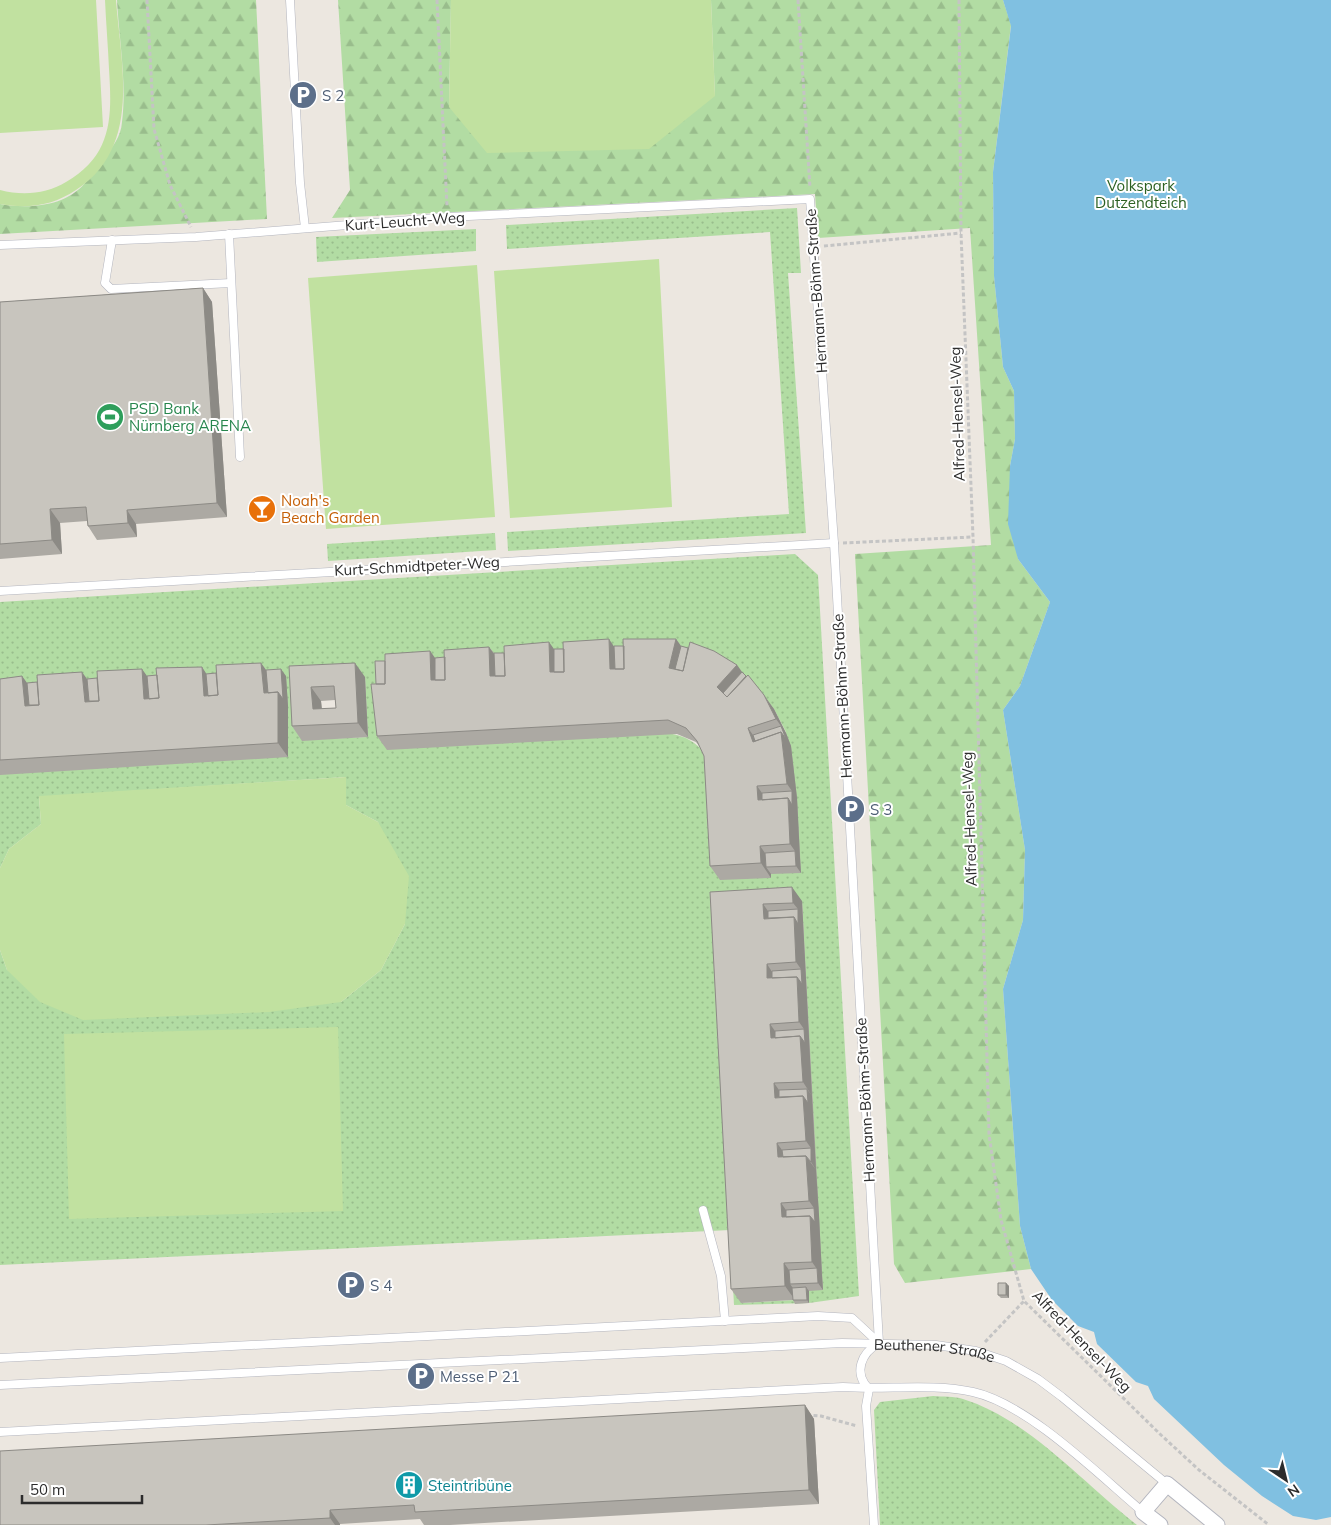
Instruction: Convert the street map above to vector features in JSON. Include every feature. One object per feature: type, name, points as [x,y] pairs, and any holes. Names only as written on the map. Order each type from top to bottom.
[{"type":"street","points":[[1160,1525],[1144,1512],[1166,1484]]},
{"type":"street","name":"Beuthener Straße","points":[[1166,1484],[1217,1525]]},
{"type":"lane","points":[[290,0],[300,183],[305,228]]},
{"type":"lane","name":"Kurt-Leucht-Weg","points":[[0,245],[196,237],[448,217],[810,199]]},
{"type":"lane","name":"Hermann-Böhm-Straße","points":[[810,199],[834,543],[879,1343]]},
{"type":"lane","points":[[229,234],[240,457]]},
{"type":"lane","points":[[112,240],[105,283],[112,289],[231,283]]},
{"type":"lane","name":"Kurt-Schmidtpeter-Weg","points":[[0,591],[834,543]]},
{"type":"lane","points":[[703,1210],[721,1276],[725,1321]]},
{"type":"lane","points":[[0,1358],[818,1316],[852,1318],[879,1343]]},
{"type":"lane","points":[[0,1386],[879,1343]]},
{"type":"lane","name":"Beuthener Straße","points":[[870,1389],[860,1376],[860,1365],[868,1351],[879,1343],[936,1345],[976,1351],[1006,1361],[1038,1379],[1166,1484]]},
{"type":"lane","points":[[0,1432],[843,1387],[959,1390],[993,1399],[1020,1413],[1048,1433],[1144,1512]]},
{"type":"lane","points":[[870,1389],[866,1406],[874,1525]]},
{"type":"path","points":[[147,0],[154,129],[170,185],[196,237]]},
{"type":"path","points":[[437,0],[448,217]]},
{"type":"path","points":[[798,0],[810,199]]},
{"type":"path","name":"Alfred-Hensel-Weg","points":[[959,0],[961,233],[973,537],[989,1134],[1001,1220],[1024,1301],[1199,1470],[1270,1525]]},
{"type":"path","points":[[813,247],[961,233]]},
{"type":"path","points":[[834,543],[973,537]]},
{"type":"path","points":[[976,1351],[1024,1301]]},
{"type":"path","points":[[802,1415],[821,1416],[868,1427]]},
{"type":"green space","points":[[0,0],[96,0],[103,127],[0,133]]},
{"type":"green space","points":[[105,0],[116,0],[123,78],[123,104],[119,128],[111,151],[97,172],[76,190],[58,200],[30,206],[0,204],[0,190],[34,193],[66,182],[93,160],[101,147],[106,133],[110,103]]},
{"type":"green space","points":[[117,0],[256,0],[267,219],[0,234],[0,204],[34,206],[57,202],[67,197],[77,191],[90,177],[118,137],[122,122],[124,92]]},
{"type":"green space","points":[[338,0],[451,0],[449,107],[715,96],[711,0],[1003,0],[1011,25],[993,172],[994,276],[1003,367],[1014,391],[1015,439],[1010,466],[1018,559],[1050,602],[1020,686],[1003,710],[1025,850],[1023,920],[1003,989],[1020,1226],[1031,1269],[905,1283],[894,1264],[855,554],[991,545],[970,228],[818,238],[815,194],[332,218],[350,190]]},
{"type":"green space","points":[[451,0],[711,0],[715,96],[649,149],[487,153],[449,107]]},
{"type":"green space","points":[[797,208],[801,273],[788,273],[806,533],[508,551],[507,532],[789,514],[770,232],[507,249],[506,225]]},
{"type":"green space","points":[[476,229],[476,251],[317,262],[316,237]]},
{"type":"green space","points":[[659,259],[672,507],[510,518],[494,271]]},
{"type":"green space","points":[[477,265],[495,517],[326,529],[308,278]]},
{"type":"green space","points":[[495,533],[496,550],[328,561],[327,544]]},
{"type":"green space","points":[[795,554],[818,575],[859,1296],[809,1303],[734,1305],[730,1230],[0,1265],[0,950],[7,970],[341,1002],[381,970],[405,924],[378,822],[346,805],[346,777],[39,797],[41,824],[9,849],[0,868],[0,602]],"holes":[[[365,677],[368,737],[302,740],[299,680]],[[758,689],[774,709],[786,732],[770,860],[707,755],[697,745],[687,739],[662,733]],[[802,901],[816,1170],[795,1300],[741,1303]]]},
{"type":"green space","points":[[346,777],[346,805],[378,822],[409,876],[405,924],[381,970],[341,1002],[269,1012],[83,1020],[40,1002],[7,970],[0,950],[0,868],[9,849],[41,824],[39,796]]},
{"type":"green space","points":[[338,1027],[343,1211],[69,1219],[64,1034]]},
{"type":"green space","points":[[933,1396],[963,1399],[987,1408],[1010,1421],[1055,1454],[1137,1525],[880,1525],[874,1410],[880,1402]]},
{"type":"water","name":"Volkspark Dutzendteich","points":[[1003,0],[1331,0],[1331,1517],[1316,1520],[1293,1516],[1262,1496],[1224,1465],[1154,1399],[1148,1386],[1136,1382],[1097,1344],[1094,1332],[1078,1326],[1052,1300],[1031,1269],[1020,1226],[1003,989],[1023,920],[1025,850],[1003,710],[1020,686],[1050,602],[1018,559],[1008,524],[1010,466],[1015,439],[1014,391],[1003,367],[994,276],[993,172],[1011,26]]},
{"type":"building","name":"PSD Bank Nürnberg ARENA","points":[[203,288],[217,503],[127,510],[128,523],[88,526],[86,507],[50,509],[52,540],[0,544],[0,302]]},
{"type":"building","points":[[609,639],[610,669],[624,669],[623,639],[676,639],[669,668],[683,671],[690,642],[714,651],[737,665],[717,687],[727,697],[748,675],[764,695],[776,719],[748,728],[753,742],[781,732],[787,784],[757,786],[758,800],[788,798],[790,844],[760,846],[761,863],[710,866],[704,756],[697,741],[686,728],[668,720],[377,736],[371,684],[385,684],[385,654],[430,651],[431,680],[445,680],[444,650],[489,647],[490,676],[505,676],[504,646],[549,642],[550,672],[564,672],[563,642]]},
{"type":"building","points":[[614,646],[624,646],[624,669],[615,669]]},
{"type":"building","points":[[681,646],[688,648],[683,671],[675,669]]},
{"type":"building","points":[[554,649],[564,649],[564,672],[554,672]]},
{"type":"building","points":[[494,653],[504,653],[505,676],[495,676]]},
{"type":"building","points":[[445,657],[445,680],[435,680],[435,658]]},
{"type":"building","points":[[375,661],[385,661],[385,684],[376,684]]},
{"type":"building","points":[[261,663],[264,693],[278,692],[278,743],[0,760],[0,679],[22,676],[25,706],[39,705],[37,675],[82,672],[85,702],[99,701],[97,671],[142,669],[144,699],[159,698],[156,668],[202,667],[204,696],[218,695],[216,665]]},
{"type":"building","points":[[355,663],[358,723],[292,726],[289,666]],"holes":[[[334,686],[336,708],[313,709],[311,687]]]},
{"type":"building","points":[[281,669],[283,699],[278,692],[268,693],[266,670]]},
{"type":"building","points":[[742,672],[746,676],[727,697],[723,693]]},
{"type":"building","points":[[216,673],[218,695],[208,696],[206,674]]},
{"type":"building","points":[[157,675],[159,698],[149,699],[147,676]]},
{"type":"building","points":[[97,678],[99,701],[89,701],[87,679]]},
{"type":"building","points":[[37,682],[39,705],[29,705],[27,683]]},
{"type":"building","points":[[781,726],[786,739],[781,732],[755,741],[753,735]]},
{"type":"building","points":[[792,791],[792,805],[788,798],[762,800],[762,793]]},
{"type":"building","points":[[795,851],[796,866],[766,867],[765,853]]},
{"type":"building","points":[[792,887],[793,903],[763,904],[764,919],[794,917],[796,962],[767,964],[767,978],[797,977],[799,1022],[770,1024],[771,1038],[800,1036],[803,1082],[774,1083],[775,1098],[803,1096],[806,1141],[777,1143],[778,1157],[806,1156],[809,1201],[781,1203],[782,1217],[810,1216],[812,1262],[784,1263],[785,1286],[731,1289],[710,892]]},
{"type":"building","points":[[798,909],[798,924],[794,917],[768,918],[768,911]]},
{"type":"building","points":[[801,969],[802,984],[797,977],[772,978],[772,971]]},
{"type":"building","points":[[804,1029],[805,1043],[800,1036],[775,1038],[775,1031]]},
{"type":"building","points":[[807,1089],[808,1103],[803,1096],[779,1097],[779,1090]]},
{"type":"building","points":[[811,1148],[811,1162],[806,1156],[783,1157],[782,1150]]},
{"type":"building","points":[[814,1208],[815,1222],[810,1216],[786,1217],[786,1210]]},
{"type":"building","points":[[817,1268],[818,1283],[790,1284],[789,1270]]},
{"type":"building","points":[[998,1283],[1006,1283],[1006,1295],[998,1295]]},
{"type":"building","points":[[806,1287],[807,1300],[793,1300],[792,1288]]},
{"type":"building","name":"Steintribüne","points":[[805,1405],[809,1490],[415,1512],[414,1505],[330,1510],[330,1518],[206,1525],[0,1525],[0,1451]]},
{"type":"place","name":"S 2","points":[[303,95]]},
{"type":"place","name":"PSD Bank Nürnberg ARENA","points":[[110,417]]},
{"type":"place","name":"Noah's Beach Garden","points":[[262,509]]},
{"type":"place","name":"S 3","points":[[851,809]]},
{"type":"place","name":"S 4","points":[[351,1285]]},
{"type":"place","name":"Messe P 21","points":[[421,1376]]},
{"type":"place","name":"Steintribüne","points":[[409,1485]]}]
